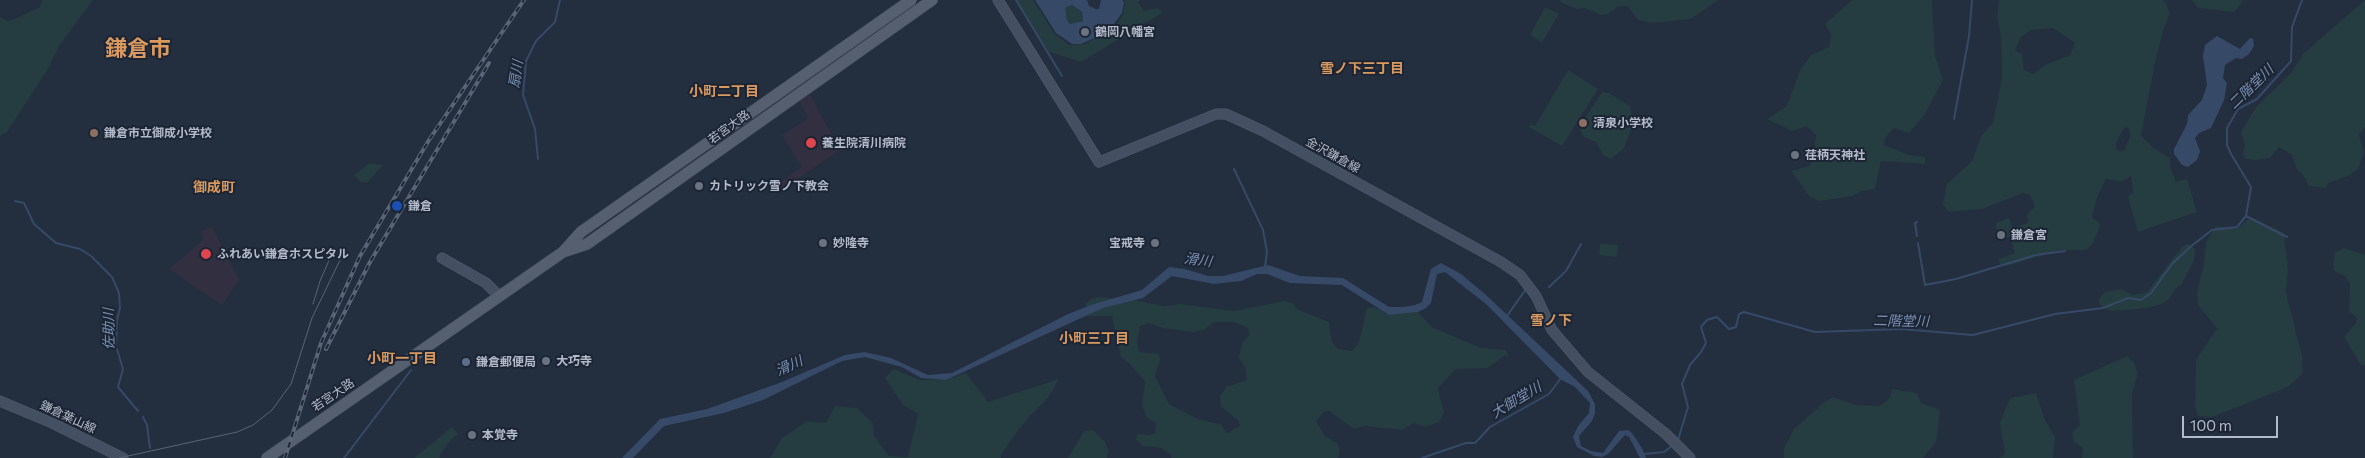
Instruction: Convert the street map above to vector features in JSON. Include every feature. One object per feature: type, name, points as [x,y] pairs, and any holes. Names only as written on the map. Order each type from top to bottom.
[{"type":"main road","name":"若宮大路","points":[[267,458],[498,295],[563,252],[578,235],[910,0]]},
{"type":"main road","name":"若宮大路","points":[[563,252],[585,246],[932,0]]},
{"type":"main road","name":"金沢鎌倉線","points":[[998,0],[1099,162],[1216,114],[1226,114],[1241,120],[1322,162],[1501,262],[1520,275],[1536,296],[1550,325],[1563,345],[1605,387],[1666,434],[1690,458]]},
{"type":"main road","points":[[578,235],[580,243],[585,246]]},
{"type":"main road","points":[[442,258],[486,283],[498,295]]},
{"type":"main road","name":"鎌倉葉山線","points":[[0,401],[67,430],[123,458]]},
{"type":"shaded area","name":"養生院清川病院","points":[[810,95],[840,150],[774,195],[770,189],[802,167],[782,135],[809,118],[799,101]]},
{"type":"shaded area","name":"ふれあい鎌倉ホスピタル","points":[[212,227],[239,280],[222,305],[169,269],[204,239],[201,231]]},
{"type":"green space","points":[[42,0],[93,0],[59,46],[48,69],[7,132],[0,136],[0,17],[8,21],[17,18],[40,7]]},
{"type":"green space","points":[[1016,0],[1033,0],[1054,33],[1069,45],[1085,44],[1111,30],[1123,15],[1125,0],[1140,0],[1138,2],[1144,11],[1158,8],[1162,13],[1081,62],[1049,52]]},
{"type":"green space","points":[[1560,0],[1718,0],[1691,19],[1653,23],[1638,20],[1626,6],[1618,6],[1608,14],[1601,15],[1585,8],[1576,9],[1562,3]]},
{"type":"green space","points":[[1852,0],[1932,0],[1935,56],[1943,80],[1925,114],[1909,133],[1894,128],[1885,138],[1884,145],[1909,155],[1925,157],[1925,164],[1881,161],[1875,189],[1861,191],[1853,196],[1819,201],[1810,197],[1791,171],[1809,166],[1813,160],[1816,135],[1807,126],[1792,131],[1767,119],[1787,106],[1800,70],[1811,55],[1829,47],[1831,34],[1825,24]]},
{"type":"green space","points":[[1999,0],[2162,0],[2166,3],[2170,14],[2156,58],[2141,135],[2152,147],[2170,158],[2170,166],[2176,182],[2187,179],[2197,212],[2138,232],[2128,197],[2133,192],[2131,176],[2121,182],[2106,179],[2096,200],[2092,218],[2099,222],[2100,226],[2092,245],[2086,250],[2060,250],[2007,266],[2000,265],[1999,259],[2015,253],[2010,238],[2004,236],[2003,232],[1997,233],[1996,223],[2009,218],[2013,228],[2028,223],[2027,215],[2035,206],[2030,195],[2023,193],[1982,209],[1948,212],[1943,204],[1947,184],[1972,161],[1981,136],[1993,123],[2002,78],[2001,36],[1997,17]],"holes":[[[2053,28],[2075,43],[2070,55],[2045,65],[2033,74],[2024,70],[2022,54],[2015,50],[2021,37],[2031,30]],[[2125,127],[2129,129],[2130,136],[2124,151],[2119,151],[2116,148],[2116,142]]]},
{"type":"green space","points":[[2192,0],[2243,0],[2235,12],[2198,8]]},
{"type":"green space","points":[[2365,0],[2365,127],[2359,135],[2364,152],[2358,169],[2348,176],[2328,183],[2326,188],[2308,186],[2306,179],[2296,168],[2292,155],[2279,147],[2270,158],[2246,159],[2243,155],[2245,145],[2241,132],[2256,107],[2291,73],[2304,53]]},
{"type":"green space","points":[[1071,5],[1082,12],[1083,21],[1070,24],[1067,20],[1064,8]]},
{"type":"green space","points":[[1545,7],[1559,14],[1542,43],[1530,35]]},
{"type":"green space","points":[[1568,70],[1598,89],[1562,146],[1529,127],[1531,124],[1535,126]]},
{"type":"green space","points":[[1602,92],[1609,93],[1630,106],[1633,124],[1624,148],[1611,159],[1603,155],[1596,142],[1584,137],[1580,130],[1585,118]]},
{"type":"green space","points":[[369,163],[383,165],[367,183],[361,182],[354,175]]},
{"type":"green space","points":[[2251,217],[2284,233],[2288,270],[2286,292],[2302,356],[2303,373],[2288,387],[2212,417],[2198,416],[2195,407],[2196,360],[2217,328],[2198,305],[2197,292],[2204,263],[2206,242],[2216,226],[2238,228]]},
{"type":"green space","points":[[2188,243],[2195,249],[2194,260],[2182,284],[2176,288],[2169,299],[2160,305],[2112,311],[2105,309],[2099,304],[2098,300],[2105,292],[2121,289],[2133,295],[2147,292],[2181,248]]},
{"type":"green space","points":[[1600,244],[1618,245],[1617,257],[1599,255]]},
{"type":"green space","points":[[2344,248],[2365,255],[2365,366],[2361,365],[2344,337],[2356,323],[2357,318],[2349,311],[2350,284],[2345,276],[2334,271],[2335,252]]},
{"type":"green space","points":[[1092,298],[1135,300],[1163,306],[1180,304],[1235,311],[1284,301],[1292,303],[1297,309],[1329,322],[1332,342],[1338,349],[1352,351],[1359,342],[1367,308],[1374,307],[1389,315],[1418,312],[1432,327],[1481,348],[1505,350],[1509,356],[1504,356],[1487,368],[1456,369],[1438,388],[1444,412],[1439,422],[1426,427],[1414,423],[1402,430],[1364,426],[1354,429],[1329,411],[1325,411],[1316,421],[1325,436],[1337,443],[1340,450],[1338,458],[1171,458],[1171,455],[1161,448],[1143,446],[1136,439],[1137,434],[1149,435],[1155,433],[1156,424],[1147,417],[1142,406],[1145,382],[1130,364],[1121,357],[1112,316],[1087,316],[1086,304]],"holes":[[[1214,322],[1234,322],[1248,328],[1249,335],[1242,343],[1239,358],[1246,369],[1247,380],[1226,387],[1220,396],[1221,407],[1238,420],[1240,426],[1227,433],[1221,424],[1200,420],[1169,404],[1155,376],[1160,360],[1159,354],[1139,352],[1137,342],[1140,326],[1149,323],[1163,328],[1193,332],[1204,330]]]},
{"type":"green space","points":[[2127,356],[2134,363],[2138,373],[2132,394],[2133,458],[2082,458],[2083,448],[2074,442],[2072,432],[2080,425],[2074,380]]},
{"type":"green space","points":[[894,369],[920,380],[946,380],[966,373],[988,402],[1059,379],[1048,398],[1014,436],[1001,455],[1001,458],[770,458],[782,438],[807,421],[826,423],[835,406],[857,408],[873,423],[874,436],[889,456],[908,457],[918,414],[903,405],[885,378]]},
{"type":"green space","points":[[1892,389],[1917,393],[1921,403],[1940,410],[1936,442],[1923,458],[1784,458],[1784,448],[1794,429],[1822,404],[1833,397],[1856,405],[1880,406],[1890,398]]},
{"type":"green space","points":[[2036,393],[2045,420],[2055,437],[2053,458],[1999,458],[2005,454],[2000,423],[2010,398]]},
{"type":"green space","points":[[452,427],[458,434],[439,456],[440,458],[414,458]]},
{"type":"green space","points":[[1093,430],[1105,442],[1109,451],[1107,458],[1068,458],[1084,431]]},
{"type":"water","points":[[1035,0],[1087,0],[1089,6],[1099,9],[1101,0],[1123,0],[1122,13],[1111,28],[1095,38],[1081,44],[1072,44],[1056,33]],"holes":[[[1072,5],[1082,12],[1083,21],[1070,24],[1067,20],[1065,8]]]},
{"type":"water","points":[[2217,36],[2240,49],[2250,38],[2253,39],[2254,46],[2249,54],[2242,59],[2236,58],[2225,65],[2223,78],[2227,83],[2224,100],[2211,128],[2199,133],[2195,138],[2200,151],[2197,160],[2188,167],[2182,165],[2174,154],[2174,149],[2187,124],[2188,115],[2202,100],[2207,85],[2203,56],[2205,45]]},
{"type":"water","points":[[1441,263],[1461,274],[1485,294],[1588,391],[1595,404],[1595,413],[1592,421],[1579,436],[1581,446],[1591,451],[1603,453],[1619,431],[1628,430],[1642,448],[1646,458],[1640,458],[1629,437],[1625,435],[1608,454],[1602,457],[1594,456],[1577,447],[1573,437],[1578,426],[1589,413],[1590,403],[1575,387],[1560,379],[1486,304],[1445,272],[1437,274],[1431,303],[1426,308],[1418,312],[1389,315],[1342,285],[1290,283],[1267,274],[1257,274],[1241,281],[1214,284],[1172,276],[1143,298],[1103,308],[946,380],[921,378],[902,367],[865,357],[842,361],[763,400],[724,413],[664,426],[633,458],[622,458],[660,419],[707,409],[782,382],[845,355],[864,352],[891,358],[928,375],[952,373],[1068,314],[1142,290],[1169,267],[1185,269],[1208,276],[1223,276],[1268,265],[1300,276],[1343,278],[1389,307],[1403,307],[1422,302],[1431,269]]},
{"type":"waterway","name":"扇川","points":[[538,159],[535,129],[523,95],[526,61],[536,41],[555,22],[560,0]]},
{"type":"waterway","points":[[1016,0],[1062,76]]},
{"type":"waterway","points":[[1954,119],[1969,36],[1972,0]]},
{"type":"waterway","name":"二階堂川","points":[[1678,440],[1688,407],[1682,384],[1690,365],[1706,343],[1701,327],[1707,320],[1717,317],[1729,329],[1736,327],[1739,314],[1744,312],[1815,332],[1901,329],[1973,335],[2055,314],[2103,308],[2128,298],[2141,300],[2151,293],[2172,264],[2190,247],[2212,230],[2237,227],[2246,216],[2251,187],[2227,145],[2227,128],[2238,109],[2257,99],[2291,61],[2292,27],[2302,0]]},
{"type":"waterway","points":[[1234,169],[1263,230],[1267,252],[1265,267]]},
{"type":"waterway","name":"佐助川","points":[[15,201],[24,203],[34,224],[56,243],[80,249],[91,256],[112,277],[119,293],[120,308],[117,320],[116,346],[123,369],[118,387],[138,411]]},
{"type":"waterway","name":"二階堂川","points":[[2246,216],[2287,237]]},
{"type":"waterway","points":[[1917,222],[1915,223],[1917,236]]},
{"type":"waterway","points":[[1918,243],[1925,285],[1956,279],[2036,255],[2065,251]]},
{"type":"waterway","points":[[1549,287],[1566,271],[1581,244]]},
{"type":"waterway","points":[[1507,316],[1526,289]]},
{"type":"waterway","points":[[344,458],[411,370]]},
{"type":"waterway","name":"大御堂川","points":[[1422,458],[1466,443],[1475,443],[1490,427],[1549,394],[1561,378]]},
{"type":"waterway","name":"佐助川","points":[[143,417],[147,425],[150,448]]},
{"type":"waterway","name":"二階堂川","points":[[1644,454],[1664,452],[1673,445]]},
{"type":"tram line","points":[[313,304],[320,281],[334,249]]},
{"type":"tram line","points":[[119,458],[237,432],[253,425],[272,410],[291,384],[312,318],[343,254]]},
{"type":"railway","points":[[285,458],[321,343],[360,256],[429,140],[524,0]]},
{"type":"railway","points":[[326,349],[370,262],[489,63]]},
{"type":"place","name":"鶴岡八幡宮","points":[[1085,32]]},
{"type":"place","name":"清泉小学校","points":[[1583,123]]},
{"type":"place","name":"鎌倉市立御成小学校","points":[[94,133]]},
{"type":"place","name":"養生院清川病院","points":[[811,143]]},
{"type":"place","name":"荏柄天神社","points":[[1795,155]]},
{"type":"place","name":"カトリック雪ノ下教会","points":[[699,186]]},
{"type":"place","name":"鎌倉","points":[[397,206]]},
{"type":"place","name":"鎌倉宮","points":[[2001,235]]},
{"type":"place","name":"妙隆寺","points":[[823,243]]},
{"type":"place","name":"宝戒寺","points":[[1155,243]]},
{"type":"place","name":"ふれあい鎌倉ホスピタル","points":[[206,254]]},
{"type":"place","name":"大巧寺","points":[[546,361]]},
{"type":"place","name":"鎌倉郵便局","points":[[466,362]]},
{"type":"place","name":"本覚寺","points":[[472,435]]},
{"type":"district","name":"鎌倉市","points":[[138,49]]},
{"type":"district","name":"雪ノ下三丁目","points":[[1362,68]]},
{"type":"district","name":"小町二丁目","points":[[724,91]]},
{"type":"district","name":"御成町","points":[[214,187]]},
{"type":"district","name":"雪ノ下","points":[[1551,320]]},
{"type":"district","name":"小町三丁目","points":[[1094,338]]},
{"type":"district","name":"小町一丁目","points":[[402,358]]},
{"type":"water label","name":"滑川","points":[[1198,260]]},
{"type":"water label","name":"滑川","points":[[789,366]]}]
